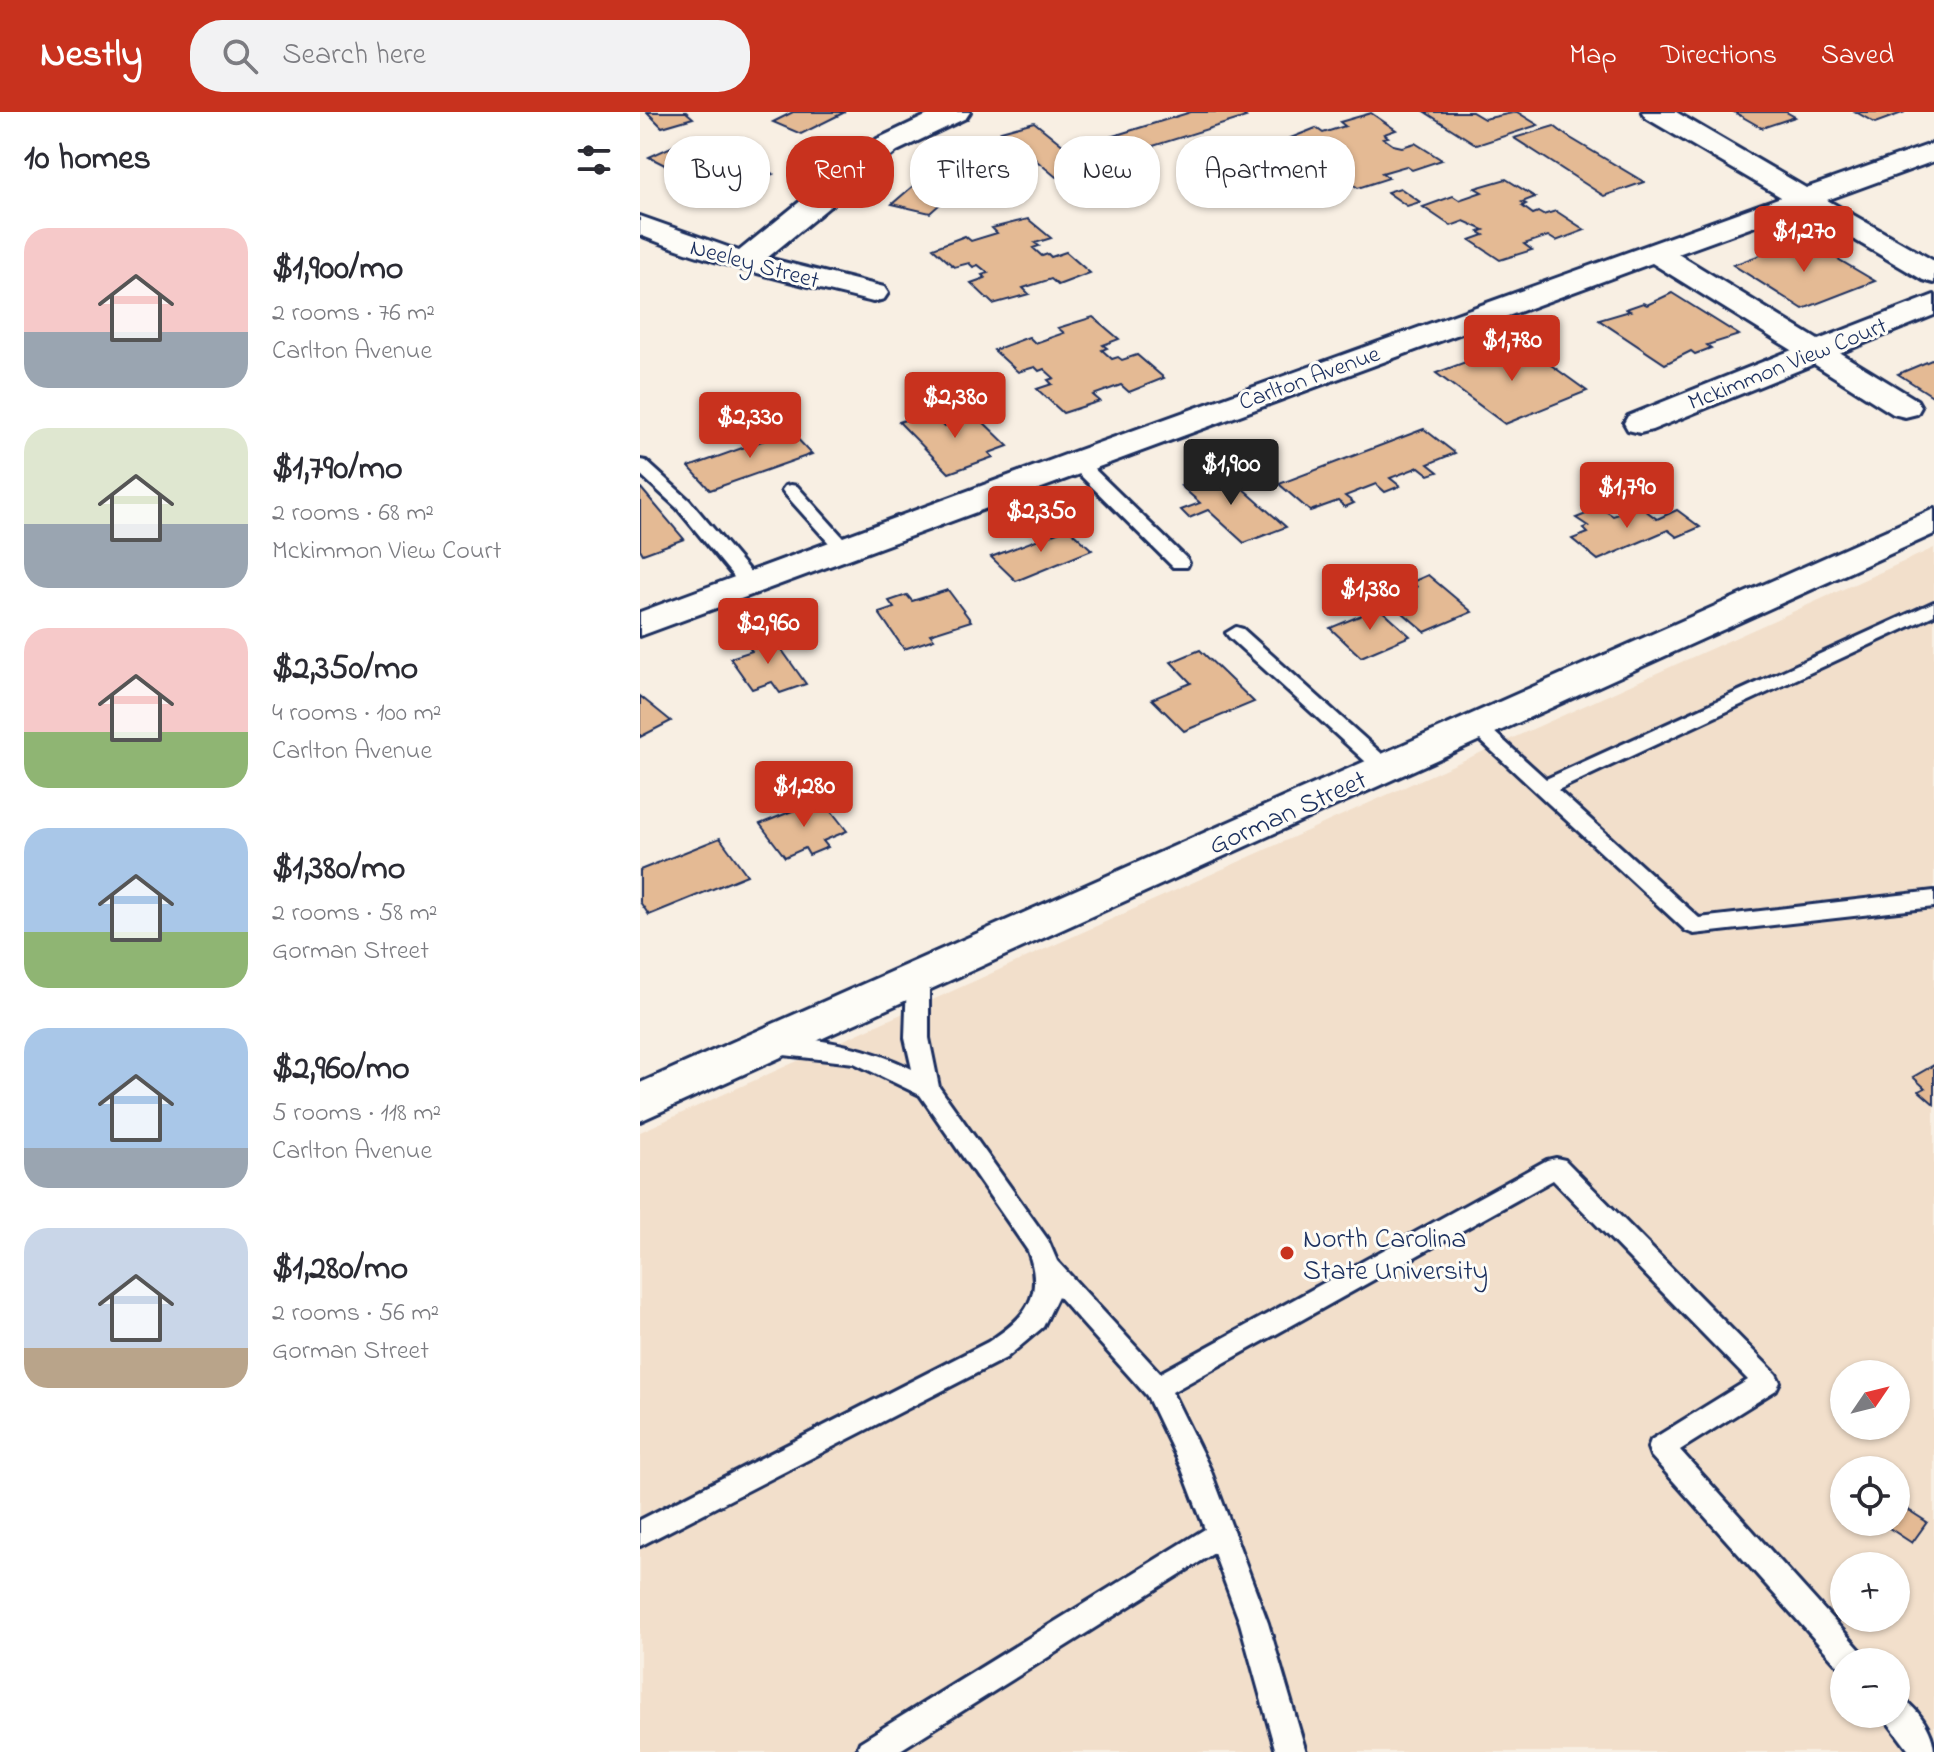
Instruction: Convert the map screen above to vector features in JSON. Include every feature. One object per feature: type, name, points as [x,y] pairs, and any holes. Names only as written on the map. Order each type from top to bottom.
[{"type":"main road","name":"Gorman Street","points":[[640,1103],[1934,520]]},
{"type":"street","points":[[744,262],[887,145],[956,112]]},
{"type":"street","points":[[1656,112],[1934,274]]},
{"type":"street","name":"Carlton Avenue","points":[[640,625],[1653,251],[1934,151]]},
{"type":"street","name":"Neeley Street","points":[[640,225],[685,246],[873,293]]},
{"type":"street","points":[[1653,251],[1905,407]]},
{"type":"street","name":"Mckimmon View Court","points":[[1640,423],[1934,304]]},
{"type":"lane","points":[[1077,462],[1180,563]]},
{"type":"lane","points":[[640,465],[683,504],[750,584]]},
{"type":"lane","points":[[791,490],[844,549]]},
{"type":"lane","points":[[1544,788],[1934,608]]},
{"type":"lane","points":[[1236,633],[1384,767]]},
{"type":"lane","points":[[1475,726],[1694,926],[1934,899]]},
{"type":"lane","points":[[918,978],[917,1038],[928,1089],[1031,1235],[1047,1267],[1157,1388],[1196,1469],[1254,1623],[1291,1752]]},
{"type":"lane","points":[[770,1045],[861,1054],[928,1089]]},
{"type":"lane","points":[[1157,1388],[1556,1167],[1767,1382],[1661,1448],[1840,1648]]},
{"type":"lane","points":[[640,1534],[1010,1342],[1032,1323],[1041,1309],[1049,1285],[1047,1267]]},
{"type":"lane","points":[[871,1752],[1220,1534]]},
{"type":"lane","points":[[1910,1728],[1928,1752]]},
{"type":"shaded area","name":"North Carolina State University","points":[[1934,548],[1934,1752],[640,1752],[640,1132]]},
{"type":"building","points":[[647,112],[686,112],[693,118],[662,127]]},
{"type":"building","points":[[793,112],[845,112],[801,134],[773,122]]},
{"type":"building","points":[[1191,112],[1239,112],[1246,117],[1185,136],[1176,136],[1176,139],[1160,144],[1160,136],[1113,136]]},
{"type":"building","points":[[1425,112],[1472,112],[1484,119],[1517,112],[1538,125],[1477,145]]},
{"type":"building","points":[[1734,112],[1786,112],[1795,117],[1762,128]]},
{"type":"building","points":[[1856,112],[1905,112],[1875,123]]},
{"type":"building","points":[[1371,113],[1396,130],[1384,134],[1388,137],[1383,138],[1393,145],[1402,147],[1415,143],[1442,160],[1412,170],[1406,166],[1382,173],[1389,178],[1358,188],[1355,186],[1355,136],[1296,136],[1316,128],[1323,133],[1345,126],[1340,122]]},
{"type":"building","points":[[1034,122],[1054,138],[1054,175],[1038,162],[1038,136],[1007,136],[1001,131]]},
{"type":"building","points":[[1554,126],[1644,182],[1604,196],[1514,138]]},
{"type":"building","points":[[664,150],[664,165],[649,157]]},
{"type":"building","points":[[1506,179],[1535,197],[1522,202],[1526,204],[1522,206],[1533,214],[1556,211],[1585,230],[1556,241],[1548,236],[1524,244],[1532,250],[1500,260],[1470,240],[1484,235],[1479,232],[1484,230],[1464,221],[1451,226],[1423,207],[1453,196],[1459,200],[1482,192],[1475,188]]},
{"type":"building","points":[[1400,188],[1420,202],[1407,206],[1387,192]]},
{"type":"building","points":[[910,189],[910,208],[936,208],[930,213],[894,204]]},
{"type":"building","points":[[1028,219],[1051,238],[1035,243],[1039,246],[1033,248],[1042,256],[1048,254],[1051,257],[1066,252],[1090,273],[1058,285],[1051,279],[1023,288],[1029,294],[993,304],[971,283],[985,278],[982,275],[988,273],[978,265],[973,267],[969,263],[954,267],[933,248],[965,236],[971,241],[997,233],[992,228]]},
{"type":"building","points":[[1804,239],[1875,281],[1803,309],[1733,265]]},
{"type":"building","points":[[1672,293],[1739,335],[1707,345],[1711,348],[1695,354],[1691,351],[1665,364],[1599,320],[1630,311],[1626,309],[1643,303],[1647,305]]},
{"type":"building","points":[[1093,317],[1119,339],[1103,345],[1107,348],[1102,350],[1112,359],[1118,357],[1122,360],[1137,355],[1164,378],[1129,392],[1121,385],[1093,395],[1100,401],[1063,413],[1037,389],[1052,384],[1048,380],[1054,378],[1044,369],[1039,371],[1035,367],[1018,372],[994,350],[1029,337],[1035,343],[1064,333],[1058,328]]},
{"type":"building","points":[[1519,342],[1587,391],[1505,424],[1436,373]]},
{"type":"building","points":[[1934,359],[1934,397],[1898,374]]},
{"type":"building","points":[[929,412],[944,426],[976,415],[1008,446],[989,453],[993,457],[949,473],[899,422]]},
{"type":"building","points":[[1424,429],[1455,453],[1428,464],[1438,472],[1429,475],[1419,467],[1390,478],[1400,486],[1385,492],[1376,484],[1345,496],[1354,503],[1345,507],[1338,501],[1310,511],[1279,484]]},
{"type":"building","points":[[790,431],[812,454],[710,490],[689,467]]},
{"type":"building","points":[[1223,471],[1286,527],[1244,543],[1208,510],[1189,518],[1181,510],[1200,503],[1181,486]]},
{"type":"building","points":[[640,487],[684,539],[643,554],[640,549]]},
{"type":"building","points":[[1641,507],[1657,519],[1677,510],[1700,527],[1677,537],[1668,530],[1598,560],[1572,539],[1588,533],[1583,528],[1588,526],[1576,518],[1601,508],[1613,516]]},
{"type":"building","points":[[1068,528],[1092,550],[1016,581],[991,557]]},
{"type":"building","points":[[1428,575],[1472,612],[1425,632],[1387,599],[1417,587],[1412,582]]},
{"type":"building","points":[[948,590],[971,621],[930,634],[934,639],[904,649],[879,613],[894,608],[889,601],[907,595],[912,601]]},
{"type":"building","points":[[1379,608],[1410,636],[1361,657],[1330,628]]},
{"type":"building","points":[[772,636],[806,684],[780,693],[772,682],[752,689],[730,658],[752,651],[747,645]]},
{"type":"building","points":[[1200,650],[1254,702],[1184,731],[1152,699],[1191,683],[1171,662]]},
{"type":"building","points":[[640,696],[671,721],[640,737]]},
{"type":"building","points":[[822,799],[847,831],[823,841],[828,847],[809,855],[805,848],[785,857],[760,824]]},
{"type":"building","points":[[720,838],[747,875],[649,915],[640,902],[640,870]]},
{"type":"building","points":[[1934,1065],[1934,1104],[1919,1091],[1925,1088],[1913,1077]]},
{"type":"building","points":[[1910,1511],[1927,1522],[1912,1543],[1901,1536],[1910,1536]]},
{"type":"place","name":"North Carolina State University","points":[[1287,1253]]}]
